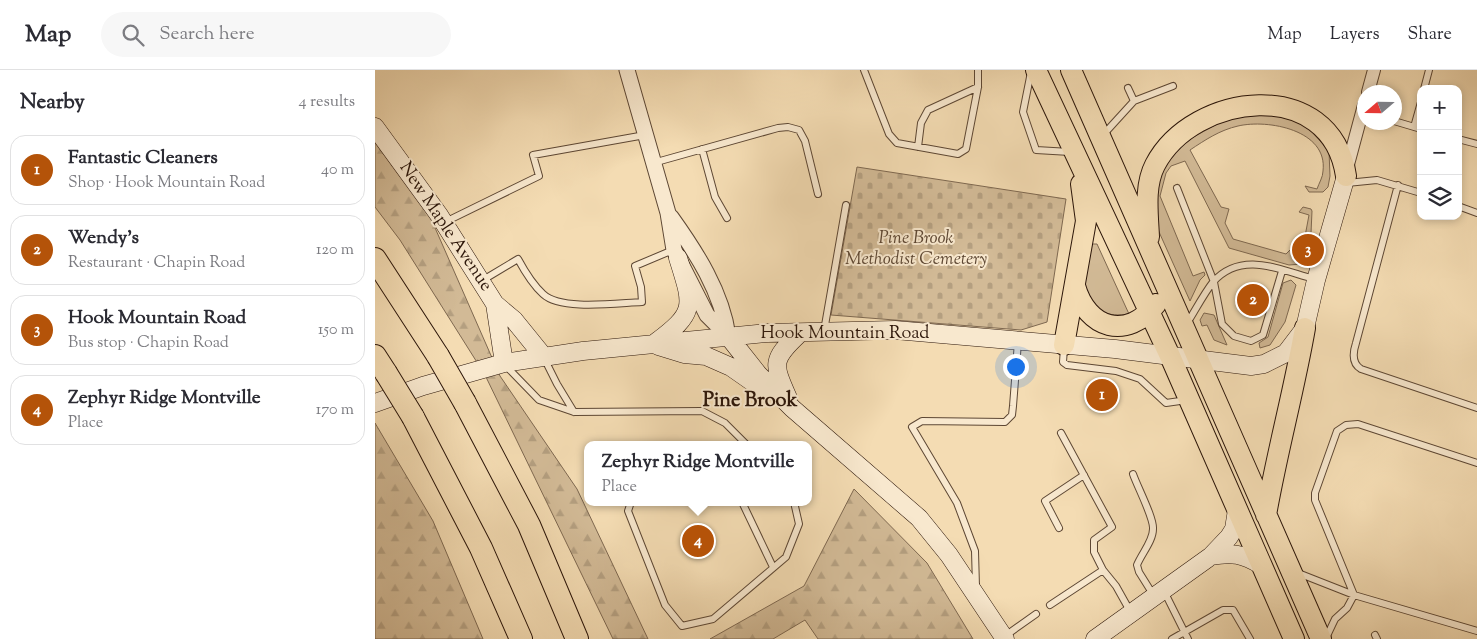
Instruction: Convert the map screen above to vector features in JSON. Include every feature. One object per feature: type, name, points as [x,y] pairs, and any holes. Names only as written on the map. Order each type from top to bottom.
[{"type":"highway","points":[[1036,70],[1170,356],[1294,639]]},
{"type":"highway","points":[[1071,70],[1321,639]]},
{"type":"highway","points":[[1149,249],[1148,190],[1155,165],[1165,149],[1186,130],[1220,113],[1257,106],[1279,106],[1306,115],[1332,138],[1341,155],[1344,180]]},
{"type":"highway","points":[[1064,345],[1086,221],[1074,152]]},
{"type":"highway","points":[[375,259],[438,356],[465,402],[529,525],[577,639]]},
{"type":"highway","points":[[1075,286],[1087,312],[1101,323],[1120,326],[1135,322],[1149,313],[1167,290]]},
{"type":"highway","points":[[1266,515],[1279,444],[1295,387],[1305,328]]},
{"type":"highway","points":[[380,365],[413,417],[481,548],[521,639]]},
{"type":"main road","name":"New Maple Avenue","points":[[375,127],[444,223],[495,304],[514,320],[543,356]]},
{"type":"main road","points":[[1305,328],[1316,280],[1344,180]]},
{"type":"main road","points":[[653,344],[676,327],[687,312],[689,293],[676,254]]},
{"type":"main road","name":"New Maple Avenue","points":[[495,304],[504,363]]},
{"type":"main road","name":"Hook Mountain Road","points":[[375,403],[423,386],[504,363],[543,356],[728,336],[895,330],[1064,345],[1251,366],[1264,364],[1286,353],[1305,328]]},
{"type":"main road","points":[[792,408],[779,377],[777,365],[779,354],[799,334]]},
{"type":"main road","points":[[728,336],[758,374],[792,408],[919,518],[976,593],[1004,638]]},
{"type":"main road","points":[[653,344],[684,354],[706,356],[731,368],[792,408]]},
{"type":"main road","points":[[1095,639],[1211,556],[1229,537],[1233,529],[1237,510]]},
{"type":"main road","points":[[1211,556],[1233,553],[1242,554],[1261,565]]},
{"type":"street","points":[[627,70],[652,163],[668,213],[676,254],[707,315],[728,336]]},
{"type":"street","points":[[1370,85],[1373,70]]},
{"type":"street","points":[[1344,180],[1358,130]]},
{"type":"street","points":[[668,213],[690,244],[724,310],[728,336]]},
{"type":"lane","points":[[864,70],[889,134],[897,144],[958,154],[966,148],[978,70]]},
{"type":"lane","points":[[1031,70],[1023,112],[1036,150],[1074,152]]},
{"type":"lane","points":[[1425,85],[1429,70]]},
{"type":"lane","points":[[918,147],[921,123],[928,110],[977,86]]},
{"type":"lane","points":[[1100,138],[1134,101],[1173,86]]},
{"type":"lane","points":[[1128,88],[1134,101]]},
{"type":"lane","points":[[1402,123],[1417,128]]},
{"type":"lane","points":[[652,163],[778,128],[788,127],[799,130],[805,141],[818,194]]},
{"type":"lane","points":[[444,223],[539,176],[533,155],[645,135]]},
{"type":"lane","points":[[1462,140],[1477,144]]},
{"type":"lane","points":[[702,149],[715,197],[727,218]]},
{"type":"lane","points":[[1344,180],[1368,180],[1398,185],[1417,192]]},
{"type":"lane","points":[[1398,185],[1355,343],[1353,352],[1355,363],[1361,369],[1477,408]]},
{"type":"lane","points":[[1177,188],[1214,282],[1222,324],[1234,336],[1251,341],[1263,334],[1282,271]]},
{"type":"lane","points":[[824,332],[846,205]]},
{"type":"lane","points":[[1462,207],[1477,213]]},
{"type":"lane","points":[[481,280],[518,259],[527,275],[544,296],[566,304],[641,302],[641,287],[635,266],[676,254]]},
{"type":"lane","points":[[1184,328],[1214,282],[1238,264],[1259,264],[1316,280]]},
{"type":"lane","points":[[976,593],[975,551],[957,503],[911,427],[922,421],[1005,422],[1012,415],[1018,341]]},
{"type":"lane","points":[[1064,345],[1063,362],[1067,365],[1116,371],[1140,379],[1166,403],[1189,400]]},
{"type":"lane","points":[[543,356],[574,412]]},
{"type":"lane","points":[[504,363],[539,400],[574,412],[702,411],[725,423],[743,441]]},
{"type":"lane","points":[[1354,595],[1315,500],[1315,493],[1337,431],[1341,427],[1358,424],[1477,463]]},
{"type":"lane","points":[[1061,433],[1112,527],[1094,540],[1094,552],[1103,570],[1116,586],[1132,614]]},
{"type":"lane","points":[[1133,474],[1152,520],[1153,529],[1151,539],[1137,565],[1139,572],[1160,594],[1186,636]]},
{"type":"lane","points":[[1059,528],[1045,501],[1084,475]]},
{"type":"lane","points":[[630,506],[628,510],[665,605],[682,626],[713,619],[786,557],[799,524],[795,506]]},
{"type":"lane","points":[[744,506],[773,567]]},
{"type":"lane","points":[[1050,605],[1103,570]]},
{"type":"lane","points":[[1290,570],[1354,595],[1477,631]]},
{"type":"lane","points":[[1325,639],[1335,619],[1347,608],[1354,595]]},
{"type":"lane","points":[[1172,639],[1186,636],[1223,610],[1233,610],[1241,619],[1250,639]]},
{"type":"lane","points":[[1004,638],[1036,614]]},
{"type":"green space","points":[[1265,113],[1304,123],[1329,151],[1330,176],[1328,187],[1323,192],[1309,192],[1305,186],[1317,189],[1322,178],[1322,157],[1316,146],[1306,137],[1279,126],[1250,124],[1238,126],[1207,139],[1190,150],[1221,207],[1229,209],[1225,223],[1233,239],[1286,254],[1291,249],[1301,255],[1302,251],[1305,253],[1302,264],[1289,265],[1229,248],[1185,161],[1171,166],[1166,173],[1160,196],[1193,276],[1204,272],[1205,275],[1200,280],[1190,301],[1155,223],[1156,185],[1169,157],[1188,140],[1230,117]]},
{"type":"green space","points":[[375,131],[411,173],[500,376],[577,489],[648,639],[613,639],[485,375],[400,240],[375,207]]},
{"type":"green space","name":"Pine Brook Methodist Cemetery","points":[[857,167],[1066,199],[1047,322],[1021,330],[831,315]]},
{"type":"green space","points":[[1303,207],[1312,211],[1311,233],[1307,248],[1303,247],[1309,215],[1299,212]]},
{"type":"green space","points":[[1092,244],[1097,244],[1129,314],[1115,315],[1102,312],[1096,309],[1087,298],[1083,280]]},
{"type":"green space","points":[[1291,280],[1296,285],[1285,322],[1270,345],[1260,348],[1259,343],[1268,337],[1283,283]]},
{"type":"green space","points":[[1204,313],[1214,315],[1227,345],[1214,340],[1207,325],[1202,326],[1200,320]]},
{"type":"green space","points":[[375,423],[433,521],[483,639],[375,639]]},
{"type":"green space","points":[[854,489],[927,563],[973,639],[818,639],[805,620],[773,639],[710,639],[804,586]]},
{"type":"place","name":"Hook Mountain Road","points":[[1308,250]]},
{"type":"place","name":"Wendy's","points":[[1253,300]]},
{"type":"place","name":"Fantastic Cleaners","points":[[1102,395]]},
{"type":"place","name":"Zephyr Ridge Montville","points":[[698,541]]},
{"type":"district","name":"Pine Brook","points":[[750,401]]}]
